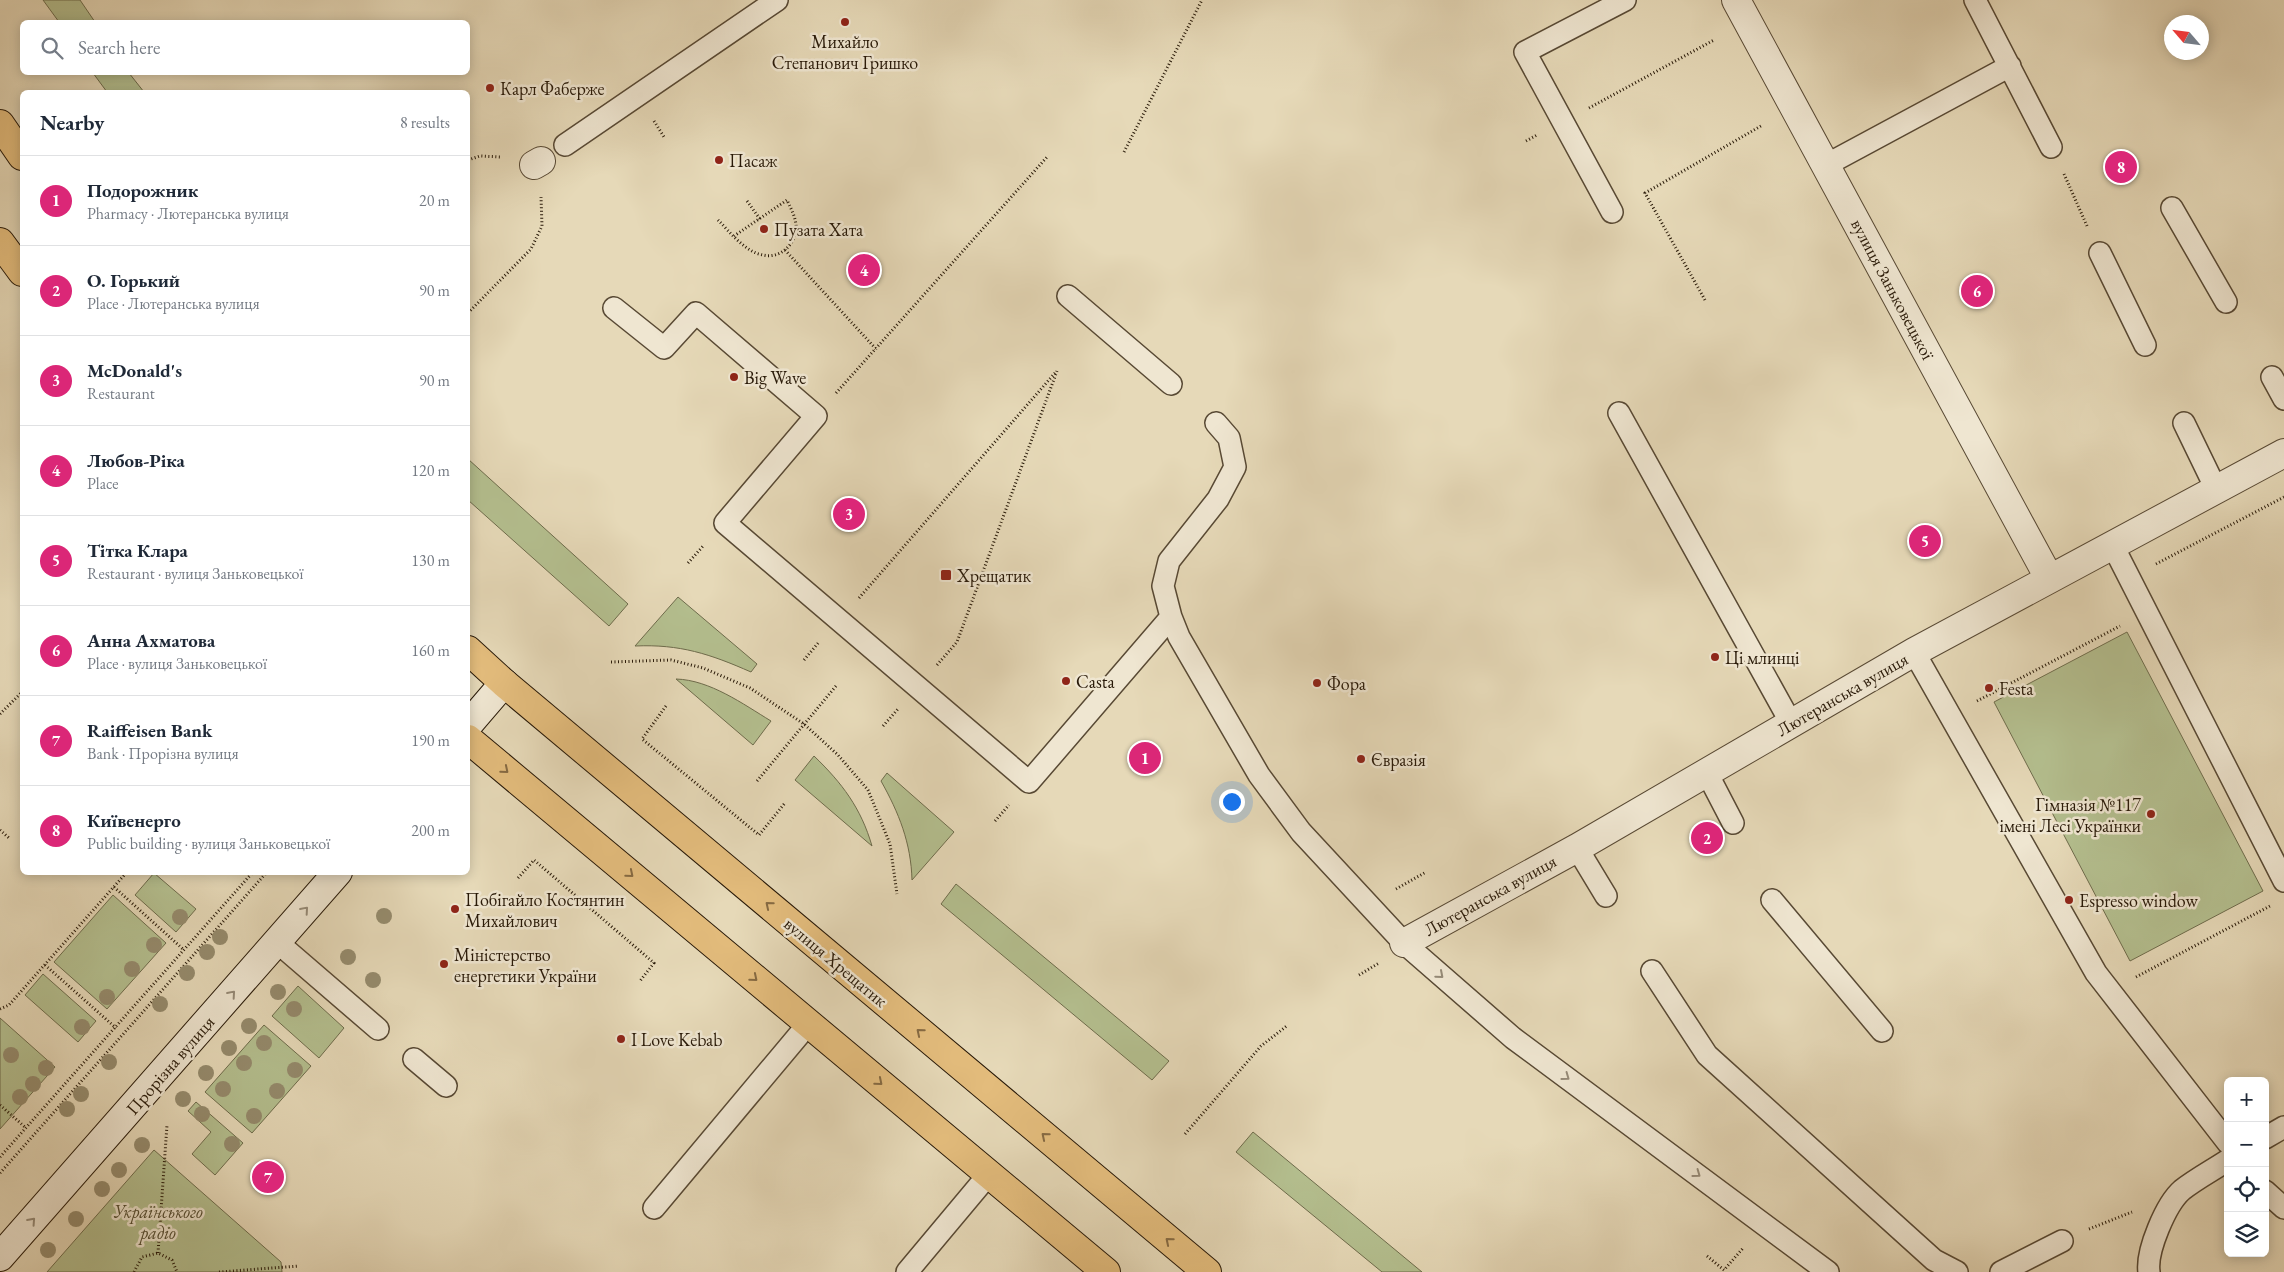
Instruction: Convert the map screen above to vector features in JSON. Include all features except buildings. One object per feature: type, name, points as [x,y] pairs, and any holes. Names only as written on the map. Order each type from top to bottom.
[{"type":"main road","points":[[0,124],[20,153]]},
{"type":"main road","points":[[0,242],[20,269]]},
{"type":"main road","name":"вулиця Хрещатик","points":[[470,652],[504,683],[1206,1272]]},
{"type":"main road","points":[[470,741],[1106,1272]]},
{"type":"street","name":"вулиця Заньковецької","points":[[1736,0],[2049,578]]},
{"type":"street","name":"Лютеранська вулиця","points":[[1393,951],[1577,848],[1914,652],[2284,453]]},
{"type":"street","points":[[470,723],[504,683]]},
{"type":"street","name":"Прорізна вулиця","points":[[0,1257],[335,875]]},
{"type":"lane","points":[[565,144],[776,0]]},
{"type":"lane","points":[[1612,212],[1525,52],[1625,0]]},
{"type":"lane","points":[[1975,0],[2051,147]]},
{"type":"lane","points":[[1826,166],[2010,66]]},
{"type":"lane","points":[[2172,208],[2226,302]]},
{"type":"lane","points":[[2100,253],[2145,345]]},
{"type":"lane","points":[[1068,296],[1171,384]]},
{"type":"lane","points":[[614,308],[664,348],[696,313],[816,416],[725,523],[1029,782],[1171,617]]},
{"type":"lane","points":[[2272,377],[2284,399]]},
{"type":"lane","points":[[1619,413],[1791,724]]},
{"type":"lane","points":[[1216,423],[1230,438],[1236,467],[1218,499],[1169,561],[1163,586],[1171,617],[1179,637],[1259,775],[1393,951],[1828,1272]]},
{"type":"lane","points":[[2184,423],[2216,489]]},
{"type":"lane","points":[[2112,544],[2284,881]]},
{"type":"lane","points":[[1914,652],[2096,973],[2224,1138]]},
{"type":"lane","points":[[1706,773],[1732,823]]},
{"type":"lane","points":[[1577,848],[1606,896]]},
{"type":"lane","points":[[1772,900],[1882,1031]]},
{"type":"lane","points":[[277,942],[378,1029]]},
{"type":"lane","points":[[1652,972],[1707,1056],[1934,1260],[1957,1272]]},
{"type":"lane","points":[[654,1208],[809,1023]]},
{"type":"lane","points":[[414,1059],[446,1086]]},
{"type":"lane","points":[[2269,1136],[2284,1127]]},
{"type":"lane","points":[[2149,1272],[2149,1253],[2155,1237],[2168,1210],[2181,1191],[2224,1163]]},
{"type":"lane","points":[[907,1272],[988,1174]]},
{"type":"lane","points":[[2269,1195],[2284,1208]]},
{"type":"lane","points":[[2001,1272],[2062,1241]]},
{"type":"path","points":[[1124,152],[1202,0]]},
{"type":"path","points":[[1526,141],[1714,40]]},
{"type":"path","points":[[1705,300],[1645,193],[1760,126]]},
{"type":"path","points":[[2051,147],[2100,253]]},
{"type":"path","points":[[816,416],[1047,157]]},
{"type":"path","points":[[470,311],[531,249],[542,226],[537,163]]},
{"type":"path","points":[[718,220],[734,236],[762,255],[773,256],[785,250],[796,229],[793,213],[787,200],[734,236]]},
{"type":"path","points":[[747,201],[760,219]]},
{"type":"path","points":[[785,250],[876,349]]},
{"type":"path","points":[[880,576],[1057,371],[957,642]]},
{"type":"path","points":[[2130,578],[2284,497]]},
{"type":"path","points":[[1982,710],[1977,701],[2147,611]]},
{"type":"path","points":[[611,662],[671,660],[703,668],[750,688],[804,724],[838,755],[868,790],[890,844],[897,894]]},
{"type":"path","points":[[757,781],[836,686]]},
{"type":"path","points":[[0,714],[20,694]]},
{"type":"path","points":[[666,706],[642,738],[759,835],[785,803]]},
{"type":"path","points":[[0,830],[9,838]]},
{"type":"path","points":[[518,878],[534,860],[563,884],[654,963],[640,981]]},
{"type":"path","points":[[0,1009],[9,1006],[124,875]]},
{"type":"path","points":[[0,1157],[250,875]]},
{"type":"path","points":[[0,1173],[264,875]]},
{"type":"path","points":[[114,887],[185,950]]},
{"type":"path","points":[[2133,979],[2276,903]]},
{"type":"path","points":[[1359,976],[1393,951]]},
{"type":"path","points":[[45,965],[116,1028]]},
{"type":"path","points":[[1185,1134],[1261,1046],[1288,1025]]},
{"type":"path","points":[[0,1106],[26,1128]]},
{"type":"path","points":[[158,1253],[167,1125]]},
{"type":"path","points":[[2062,1241],[2181,1191]]},
{"type":"path","points":[[1707,1256],[1724,1270],[1764,1224]]},
{"type":"path","points":[[134,1272],[142,1257],[158,1253],[172,1260],[177,1272]]},
{"type":"path","points":[[219,1272],[299,1266]]},
{"type":"green space","points":[[43,0],[80,0],[94,20],[58,20]]},
{"type":"green space","points":[[94,75],[131,75],[142,90],[106,90]]},
{"type":"green space","points":[[470,461],[628,604],[609,626],[470,502]]},
{"type":"green space","points":[[678,597],[757,664],[751,672],[708,655],[666,647],[635,646]]},
{"type":"green space","points":[[2127,632],[2263,891],[2130,961],[1994,702]]},
{"type":"green space","points":[[676,679],[689,680],[714,688],[771,721],[753,745]]},
{"type":"green space","points":[[814,756],[842,786],[862,820],[872,846],[795,780]]},
{"type":"green space","points":[[887,773],[954,832],[912,880],[909,853],[903,829],[881,781]]},
{"type":"green space","points":[[152,875],[156,875],[196,909],[176,932],[135,895]]},
{"type":"green space","points":[[956,884],[1169,1061],[1152,1080],[941,904]]},
{"type":"green space","points":[[113,895],[166,943],[107,1009],[54,962]]},
{"type":"green space","points":[[43,974],[96,1021],[78,1042],[25,995]]},
{"type":"green space","points":[[298,986],[344,1028],[319,1058],[272,1016]]},
{"type":"green space","points":[[0,1018],[55,1067],[0,1129]]},
{"type":"green space","points":[[264,1025],[311,1066],[252,1133],[205,1092]]},
{"type":"green space","points":[[196,1102],[243,1143],[215,1175],[192,1154],[211,1132],[188,1111]]},
{"type":"green space","points":[[1253,1132],[1422,1272],[1382,1272],[1236,1152]]},
{"type":"green space","name":"Українського радіо","points":[[154,1150],[281,1262],[282,1272],[47,1272]]},
{"type":"place","name":"Михайло Степанович Гришко","points":[[845,22]]},
{"type":"place","name":"Карл Фаберже","points":[[490,88]]},
{"type":"place","name":"Пасаж","points":[[719,160]]},
{"type":"place","name":"Київенерго","points":[[2121,167]]},
{"type":"place","name":"Пузата Хата","points":[[764,229]]},
{"type":"place","name":"Любов-Ріка","points":[[864,270]]},
{"type":"place","name":"Анна Ахматова","points":[[1977,291]]},
{"type":"place","name":"Big Wave","points":[[734,377]]},
{"type":"place","name":"McDonald's","points":[[849,514]]},
{"type":"place","name":"Тітка Клара","points":[[1925,541]]},
{"type":"place","name":"Хрещатик","points":[[946,575]]},
{"type":"place","name":"Ці млинці","points":[[1715,657]]},
{"type":"place","name":"Casta","points":[[1066,681]]},
{"type":"place","name":"Фора","points":[[1317,683]]},
{"type":"place","name":"Festa","points":[[1989,688]]},
{"type":"place","name":"Подорожник","points":[[1145,758]]},
{"type":"place","name":"Євразія","points":[[1361,759]]},
{"type":"place","name":"Гімназія №117 імені Лесі Українки","points":[[2151,814]]},
{"type":"place","name":"О. Горький","points":[[1707,838]]},
{"type":"place","name":"Espresso window","points":[[2069,900]]},
{"type":"place","name":"Побігайло Костянтин Михайлович","points":[[455,909]]},
{"type":"place","name":"Міністерство енергетики України","points":[[444,964]]},
{"type":"place","name":"I Love Kebab","points":[[621,1039]]},
{"type":"place","name":"Raiffeisen Bank","points":[[268,1177]]}]
